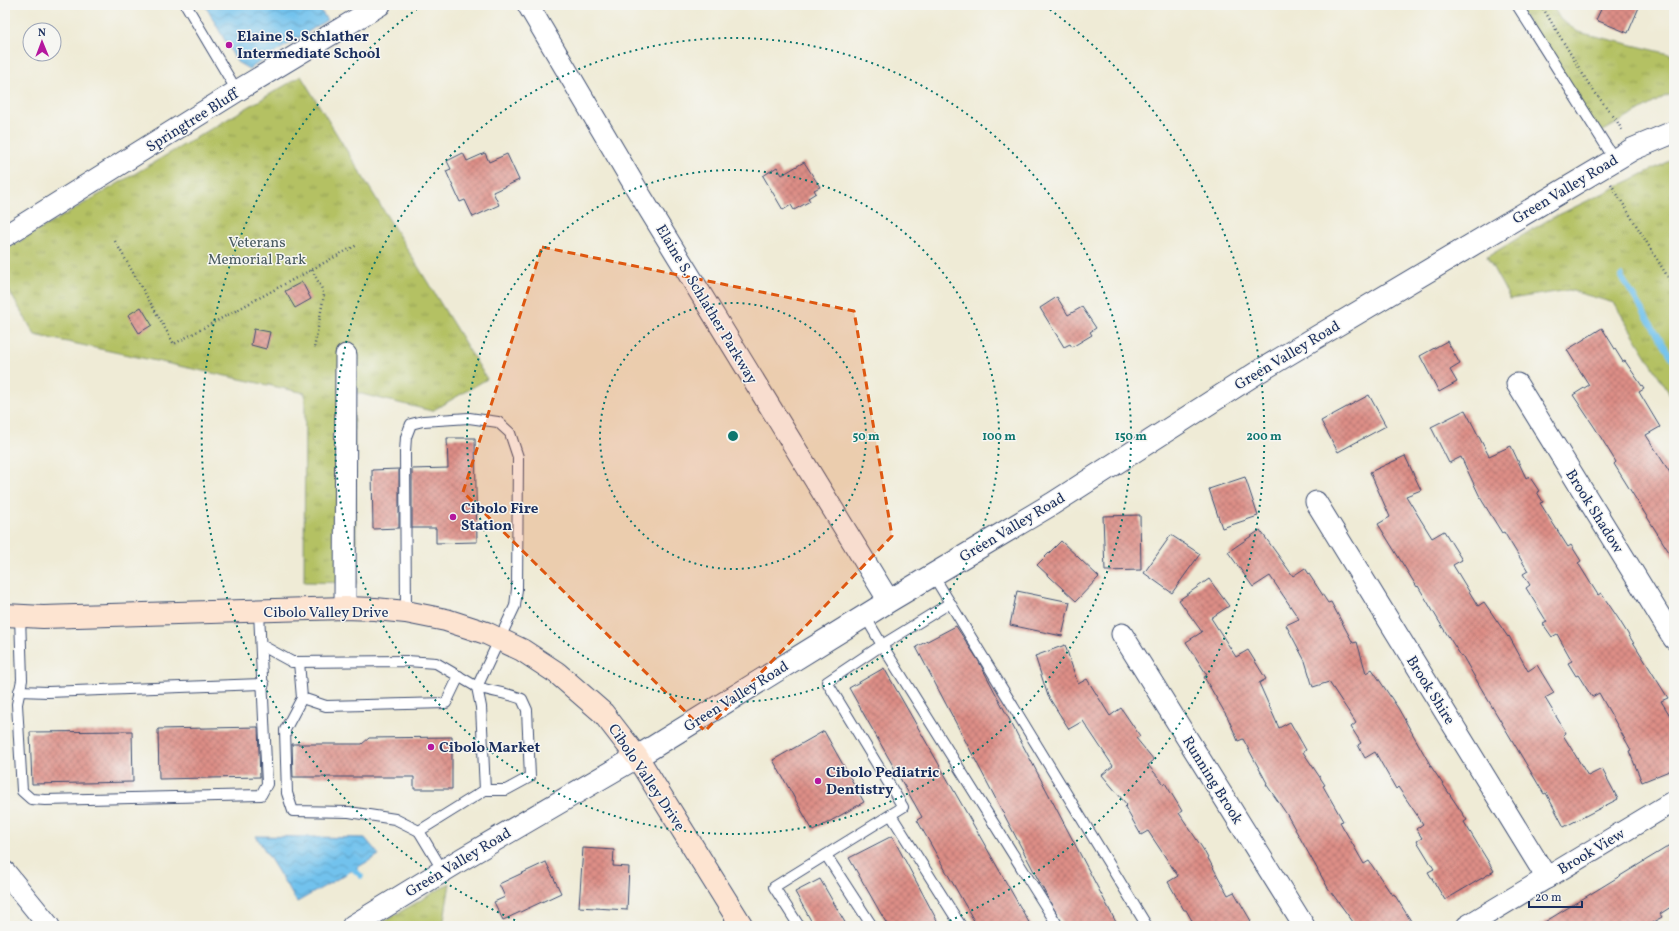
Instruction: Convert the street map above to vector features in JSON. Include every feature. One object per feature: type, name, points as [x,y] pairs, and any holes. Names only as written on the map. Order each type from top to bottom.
[{"type":"main road","name":"Cibolo Valley Drive","points":[[13,616],[43,617],[259,612],[345,608],[375,609],[406,612],[446,620],[498,639],[522,650],[563,678],[603,713],[637,757],[742,926]]},
{"type":"street","name":"Springtree Bluff","points":[[5,236],[238,91],[380,5]]},
{"type":"street","name":"Elaine S. Schlather Parkway","points":[[528,5],[643,200],[889,601]]},
{"type":"street","name":"Green Valley Road","points":[[353,926],[443,871],[637,757],[889,601],[1052,504],[1258,372],[1633,149],[1674,132]]},
{"type":"street","points":[[345,608],[346,355]]},
{"type":"street","name":"Brook Shadow","points":[[1517,384],[1674,639]]},
{"type":"street","name":"Brook Shire","points":[[1316,502],[1547,878]]},
{"type":"street","name":"Running Brook","points":[[1122,634],[1304,926]]},
{"type":"street","name":"Brook View","points":[[1467,926],[1674,801]]},
{"type":"street","points":[[5,872],[49,926]]},
{"type":"lane","points":[[186,5],[238,91]]},
{"type":"lane","points":[[1517,5],[1608,164]]},
{"type":"lane","points":[[406,612],[405,452],[406,437],[411,424],[423,421],[469,418],[498,422],[510,433],[518,457],[517,589],[515,606],[477,686],[481,707],[485,790]]},
{"type":"lane","points":[[933,575],[1147,926]]},
{"type":"lane","points":[[799,926],[774,887],[903,808],[827,682],[882,645],[950,603]]},
{"type":"lane","points":[[13,616],[22,680],[17,704],[22,791],[31,799],[261,795],[267,784],[264,684],[259,612]]},
{"type":"lane","points":[[865,616],[1058,926]]},
{"type":"lane","points":[[261,645],[292,662],[436,662],[477,686],[495,693],[511,694],[522,699],[527,710],[530,777],[506,790],[485,790],[419,831]]},
{"type":"lane","points":[[299,662],[302,698],[285,730],[287,793],[293,811],[349,812],[395,819],[419,831],[443,871]]},
{"type":"lane","points":[[302,698],[326,706],[446,703],[459,676]]},
{"type":"lane","points":[[20,691],[48,692],[264,684]]},
{"type":"lane","points":[[891,815],[961,926]]},
{"type":"lane","points":[[826,855],[872,926]]},
{"type":"path","points":[[1541,5],[1590,86],[1616,121],[1633,149]]},
{"type":"path","points":[[1608,164],[1674,287]]},
{"type":"path","points":[[115,241],[174,344],[357,245]]},
{"type":"path","points":[[312,270],[324,295],[314,349]]},
{"type":"highlighted area","points":[[542,247],[854,311],[892,536],[705,731],[463,492]]},
{"type":"green space","points":[[1517,5],[1552,5],[1560,19],[1578,32],[1674,55],[1674,93],[1664,97],[1598,134]]},
{"type":"green space","name":"Veterans Memorial Park","points":[[301,76],[487,379],[432,411],[353,392],[357,583],[304,582],[305,393],[35,335],[5,284],[5,250]]},
{"type":"green space","points":[[1674,159],[1674,401],[1614,303],[1569,290],[1510,299],[1487,257],[1548,220]]},
{"type":"green space","points":[[450,883],[443,926],[376,926]]},
{"type":"water","points":[[205,5],[317,5],[327,20],[249,69],[237,62]]},
{"type":"water","points":[[256,836],[365,838],[379,855],[297,902]]},
{"type":"building","points":[[1603,5],[1640,5],[1628,33],[1596,20]]},
{"type":"building","points":[[463,153],[467,161],[485,153],[489,162],[507,154],[519,180],[493,192],[499,205],[473,217],[465,200],[460,202],[446,171],[451,169],[447,161]]},
{"type":"building","points":[[804,162],[820,187],[814,190],[816,193],[808,198],[810,201],[794,210],[791,205],[783,210],[763,176],[777,167],[782,175]]},
{"type":"building","points":[[302,282],[311,299],[295,308],[285,291]]},
{"type":"building","points":[[1057,297],[1068,315],[1082,307],[1096,328],[1090,332],[1092,335],[1072,347],[1070,344],[1064,347],[1040,308]]},
{"type":"building","points":[[141,307],[152,325],[139,333],[128,315]]},
{"type":"building","points":[[1602,328],[1623,362],[1625,361],[1644,389],[1639,392],[1660,427],[1646,435],[1674,479],[1674,560],[1614,464],[1616,462],[1573,395],[1589,385],[1567,350]]},
{"type":"building","points":[[254,329],[270,332],[266,349],[251,345]]},
{"type":"building","points":[[1447,341],[1460,364],[1450,370],[1457,382],[1439,392],[1420,356]]},
{"type":"building","points":[[1369,395],[1386,426],[1338,452],[1321,421]]},
{"type":"building","points":[[1465,410],[1489,456],[1511,446],[1526,478],[1529,476],[1539,491],[1537,492],[1543,502],[1540,503],[1568,547],[1571,545],[1581,561],[1578,563],[1598,595],[1601,593],[1618,618],[1668,698],[1661,701],[1674,722],[1674,769],[1642,782],[1629,751],[1631,750],[1599,693],[1592,697],[1578,675],[1576,676],[1568,663],[1572,661],[1557,634],[1552,637],[1543,624],[1547,622],[1526,588],[1530,585],[1523,574],[1528,571],[1504,532],[1502,533],[1481,499],[1461,457],[1449,463],[1431,427]]},
{"type":"building","points":[[447,438],[475,438],[477,542],[436,543],[436,528],[412,528],[412,469],[448,468]]},
{"type":"building","points":[[1405,456],[1421,490],[1406,496],[1432,538],[1444,531],[1462,560],[1453,565],[1478,606],[1484,602],[1508,637],[1509,636],[1528,671],[1537,665],[1554,693],[1545,698],[1566,733],[1563,735],[1588,776],[1602,769],[1618,799],[1564,827],[1546,793],[1544,794],[1462,655],[1461,656],[1443,628],[1378,524],[1390,517],[1370,472]]},
{"type":"building","points":[[399,469],[399,528],[373,529],[372,470]]},
{"type":"building","points":[[1245,477],[1258,516],[1222,528],[1209,489]]},
{"type":"building","points":[[1140,515],[1141,570],[1105,571],[1103,516]]},
{"type":"building","points":[[1260,530],[1293,576],[1305,568],[1328,603],[1331,602],[1353,643],[1357,642],[1366,673],[1372,669],[1398,708],[1432,768],[1467,820],[1464,822],[1494,871],[1445,900],[1428,872],[1434,869],[1417,841],[1422,838],[1416,829],[1423,824],[1398,787],[1396,789],[1375,752],[1365,758],[1358,745],[1361,743],[1351,727],[1356,723],[1329,682],[1313,687],[1305,661],[1286,625],[1299,619],[1270,576],[1253,587],[1228,552]]},
{"type":"building","points":[[1171,535],[1200,554],[1172,593],[1144,573]]},
{"type":"building","points":[[1061,541],[1099,577],[1076,601],[1037,565]]},
{"type":"building","points":[[1209,579],[1229,606],[1211,618],[1236,657],[1248,650],[1266,679],[1259,683],[1279,728],[1290,722],[1306,750],[1303,752],[1325,785],[1323,786],[1343,821],[1340,822],[1364,864],[1369,861],[1392,895],[1394,894],[1411,921],[1404,926],[1356,926],[1328,888],[1286,813],[1266,784],[1267,783],[1243,739],[1238,741],[1228,718],[1204,677],[1207,675],[1186,642],[1202,632],[1179,600]]},
{"type":"building","points":[[1017,591],[1070,602],[1062,636],[1010,625]]},
{"type":"building","points":[[956,626],[978,660],[1118,926],[1064,926],[1050,902],[916,647]]},
{"type":"building","points":[[1065,645],[1078,684],[1087,679],[1110,716],[1121,708],[1140,736],[1136,738],[1154,760],[1148,765],[1164,784],[1165,783],[1182,811],[1179,813],[1203,849],[1228,895],[1234,892],[1251,921],[1242,926],[1195,926],[1186,910],[1184,910],[1168,882],[1178,876],[1148,831],[1141,835],[1125,807],[1127,805],[1102,775],[1113,766],[1083,721],[1069,729],[1048,696],[1035,656]]},
{"type":"building","points":[[884,668],[1031,926],[977,926],[917,820],[922,817],[849,688]]},
{"type":"building","points":[[258,727],[260,777],[159,779],[158,729]]},
{"type":"building","points":[[132,731],[133,782],[32,784],[30,732]]},
{"type":"building","name":"Cibolo Pediatric Dentistry","points":[[824,731],[864,802],[813,831],[773,760]]},
{"type":"building","points":[[452,737],[452,789],[414,789],[414,777],[293,777],[292,744],[362,744],[369,738]]},
{"type":"building","points":[[892,836],[940,926],[888,926],[849,858]]},
{"type":"building","points":[[1674,843],[1674,905],[1660,914],[1662,917],[1646,926],[1538,926]]},
{"type":"building","points":[[583,848],[614,850],[613,866],[629,867],[627,910],[579,907]]},
{"type":"building","points":[[546,862],[561,893],[503,920],[494,902],[505,897],[499,884]]},
{"type":"building","points":[[820,879],[847,926],[814,926],[795,892]]},
{"type":"waterway","points":[[1621,276],[1674,361]]},
{"type":"waterway","points":[[349,865],[361,876]]},
{"type":"place","name":"Elaine S. Schlather Intermediate School","points":[[229,45]]},
{"type":"place","name":"Cibolo Fire Station","points":[[453,517]]},
{"type":"place","name":"Cibolo Market","points":[[431,747]]},
{"type":"place","name":"Cibolo Pediatric Dentistry","points":[[818,781]]}]
